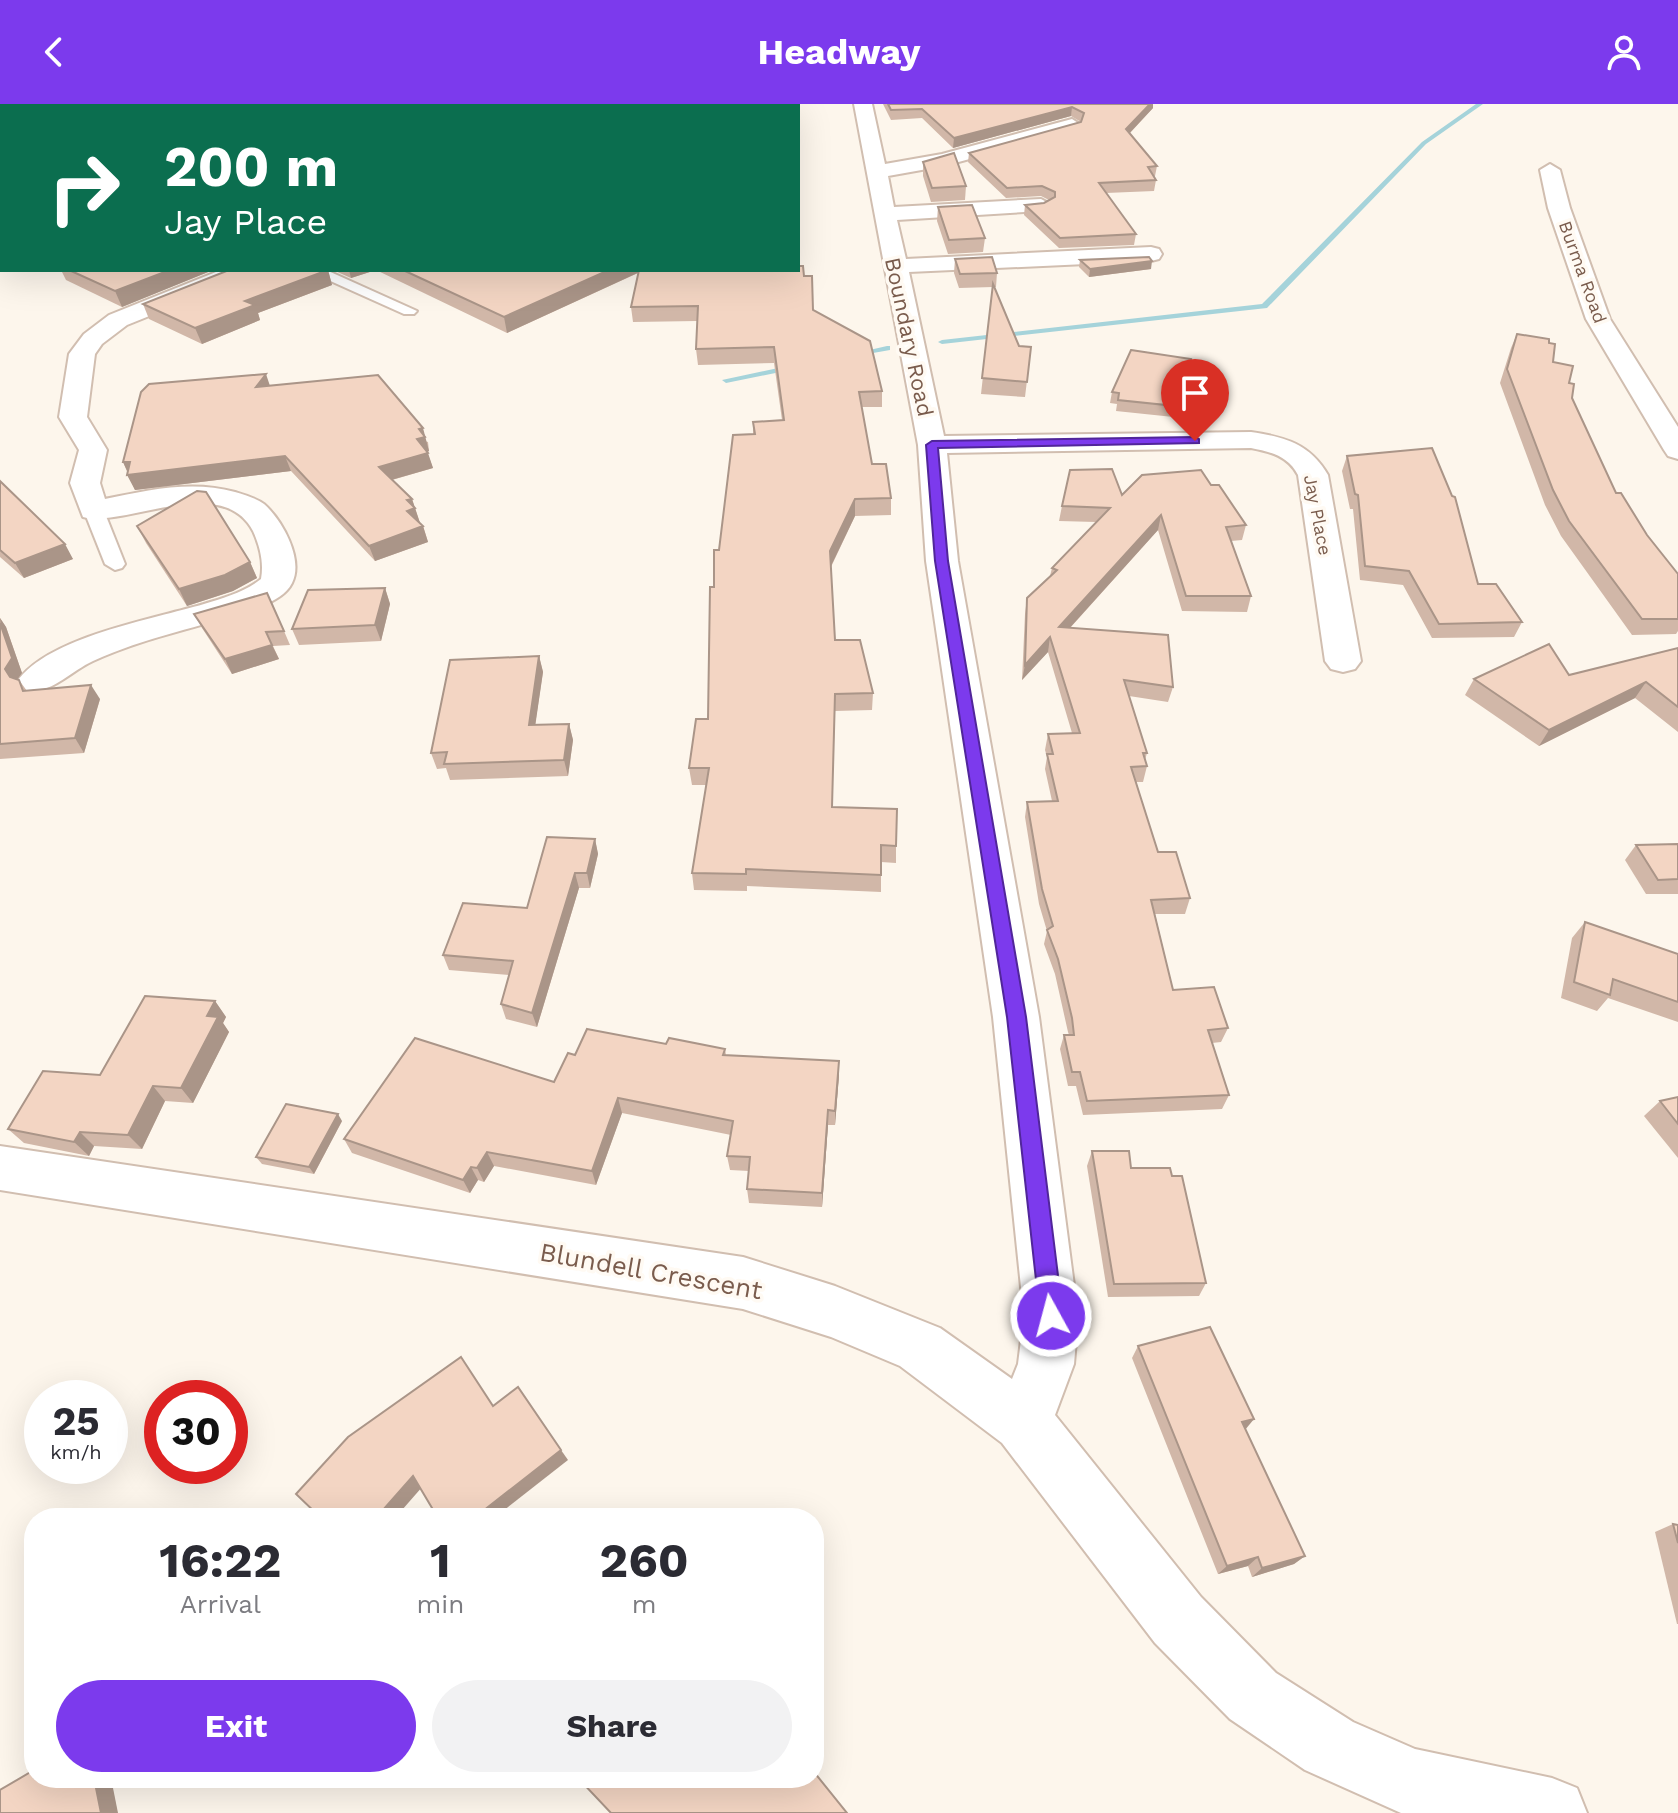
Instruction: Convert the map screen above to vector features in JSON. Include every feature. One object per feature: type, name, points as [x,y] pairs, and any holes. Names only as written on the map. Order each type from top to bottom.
[{"type":"street","name":"Boundary Road","points":[[863,104],[932,445],[942,561],[1016,1017],[1051,1316],[1046,1364],[1023,1422]]},
{"type":"street","points":[[875,172],[944,160],[1072,125]]},
{"type":"street","name":"Burma Road","points":[[1550,170],[1559,208],[1598,319],[1678,450]]},
{"type":"street","points":[[884,214],[1041,205]]},
{"type":"street","points":[[894,263],[1121,245]]},
{"type":"street","points":[[894,263],[1151,254]]},
{"type":"street","points":[[35,682],[81,653],[130,634],[236,604],[275,584],[278,574],[273,541],[256,514],[246,506],[215,497],[196,496],[137,502],[94,511],[85,483],[93,450],[73,417],[82,354],[93,339],[118,320],[238,272]]},
{"type":"street","name":"Jay Place","points":[[932,445],[1251,440],[1294,450],[1307,462],[1313,475],[1343,661]]},
{"type":"street","name":"Blundell Crescent","points":[[0,1168],[743,1283],[835,1312],[920,1347],[1023,1422],[1178,1620],[1253,1696],[1329,1746],[1412,1783],[1552,1813]]},
{"type":"lane","points":[[318,272],[409,311]]},
{"type":"lane","points":[[94,511],[115,564]]},
{"type":"building","points":[[888,104],[1150,104],[1126,129],[1157,166],[1148,167],[1156,180],[1099,183],[1136,234],[1060,238],[1025,205],[1044,203],[1055,197],[1055,192],[1042,186],[1007,188],[969,153],[1081,122],[1084,113],[1072,107],[954,138],[922,109],[891,110]]},
{"type":"building","points":[[954,153],[966,186],[932,188],[923,162]]},
{"type":"building","points":[[972,205],[985,238],[949,240],[938,207]]},
{"type":"building","points":[[992,257],[997,273],[960,274],[955,259]]},
{"type":"building","points":[[1149,257],[1152,261],[1090,269],[1080,260]]},
{"type":"building","points":[[800,266],[803,266],[804,276],[812,276],[813,310],[870,341],[882,391],[859,392],[872,464],[886,464],[891,498],[855,499],[830,551],[835,640],[860,640],[873,693],[835,694],[832,807],[897,809],[896,846],[881,845],[881,875],[746,869],[746,874],[692,873],[709,768],[689,768],[696,719],[708,719],[710,587],[714,587],[714,550],[719,550],[733,435],[755,434],[753,422],[784,420],[774,347],[696,349],[698,306],[631,307],[639,272],[800,272]]},
{"type":"building","points":[[73,272],[165,272],[115,291]]},
{"type":"building","points":[[224,272],[323,272],[245,301],[255,305],[195,328],[143,304]]},
{"type":"building","points":[[407,272],[605,272],[504,317]]},
{"type":"building","points":[[993,284],[1019,346],[1031,347],[1027,382],[982,378]]},
{"type":"building","points":[[1517,334],[1549,339],[1549,343],[1555,344],[1553,362],[1573,366],[1569,383],[1574,384],[1572,398],[1616,493],[1621,493],[1647,535],[1678,574],[1678,619],[1642,619],[1569,521],[1553,490],[1507,369]]},
{"type":"building","points":[[1131,350],[1191,359],[1189,365],[1198,366],[1205,409],[1118,400],[1119,393],[1112,392]]},
{"type":"building","points":[[266,374],[256,387],[378,375],[423,428],[419,429],[425,437],[417,439],[428,453],[379,467],[412,499],[407,500],[415,508],[407,511],[423,526],[369,546],[285,456],[127,475],[130,462],[123,462],[141,392],[149,384]]},
{"type":"building","points":[[1432,448],[1455,497],[1478,584],[1496,584],[1522,622],[1439,624],[1409,571],[1365,566],[1358,495],[1355,494],[1347,456]]},
{"type":"building","points":[[1112,469],[1122,495],[1142,475],[1201,470],[1211,485],[1219,485],[1246,525],[1226,527],[1251,596],[1186,596],[1161,515],[1059,627],[1168,635],[1173,687],[1124,680],[1147,753],[1143,753],[1147,766],[1131,767],[1158,852],[1176,852],[1190,898],[1151,900],[1173,990],[1214,987],[1228,1028],[1208,1030],[1229,1095],[1087,1101],[1080,1072],[1072,1072],[1064,1035],[1074,1035],[1072,1018],[1058,959],[1047,930],[1053,926],[1042,889],[1027,802],[1058,801],[1047,754],[1053,754],[1048,734],[1080,733],[1050,637],[1025,665],[1027,598],[1057,570],[1052,568],[1110,508],[1062,506],[1070,470]]},
{"type":"building","points":[[0,481],[65,544],[15,563],[0,550]]},
{"type":"building","points":[[197,491],[206,492],[250,562],[225,575],[179,589],[137,526]]},
{"type":"building","points":[[385,588],[375,625],[292,629],[308,590]]},
{"type":"building","points":[[267,593],[284,631],[266,632],[272,645],[225,659],[194,614]]},
{"type":"building","points":[[0,623],[12,658],[5,669],[10,677],[19,680],[23,691],[91,685],[75,738],[0,744]]},
{"type":"building","points":[[1549,644],[1569,675],[1678,648],[1678,707],[1646,682],[1549,730],[1474,679]]},
{"type":"building","points":[[539,656],[529,725],[569,724],[564,760],[444,764],[447,752],[431,753],[450,660]]},
{"type":"building","points":[[547,837],[595,839],[587,873],[575,873],[532,1013],[501,1004],[513,961],[443,955],[463,903],[527,908]]},
{"type":"building","points":[[1678,844],[1678,879],[1658,880],[1636,845]]},
{"type":"building","points":[[1585,922],[1678,954],[1678,1002],[1613,979],[1610,995],[1574,982]]},
{"type":"building","points":[[145,996],[215,1001],[207,1016],[218,1017],[181,1088],[153,1086],[128,1135],[80,1132],[74,1142],[8,1129],[43,1071],[100,1075]]},
{"type":"building","points":[[587,1029],[666,1044],[669,1038],[725,1049],[723,1055],[839,1061],[835,1111],[828,1110],[822,1193],[747,1189],[750,1157],[727,1156],[733,1121],[618,1098],[592,1171],[487,1152],[477,1168],[471,1167],[463,1180],[344,1139],[415,1038],[554,1082],[568,1053],[575,1055]]},
{"type":"building","points":[[1678,1097],[1678,1124],[1660,1101]]},
{"type":"building","points":[[286,1104],[338,1114],[309,1167],[256,1157]]},
{"type":"building","points":[[1092,1151],[1129,1151],[1131,1168],[1170,1168],[1172,1176],[1182,1176],[1206,1283],[1114,1284]]},
{"type":"building","points":[[1210,1327],[1254,1419],[1242,1422],[1305,1556],[1262,1568],[1258,1557],[1227,1566],[1138,1346]]},
{"type":"building","points":[[461,1357],[493,1406],[518,1387],[561,1450],[487,1508],[432,1508],[413,1476],[385,1508],[311,1508],[296,1494],[348,1437]]},
{"type":"building","points":[[1673,1524],[1678,1525],[1678,1543]]},
{"type":"building","points":[[24,1776],[24,1788],[96,1788],[101,1813],[0,1813],[0,1790]]},
{"type":"building","points":[[824,1784],[847,1813],[611,1813],[587,1788],[824,1788]]},
{"type":"waterway","points":[[942,342],[1264,306],[1424,143],[1480,104]]},
{"type":"waterway","points":[[856,354],[887,348]]},
{"type":"waterway","points":[[726,380],[792,367]]},
{"type":"route","points":[[1051,1316],[1016,1017],[942,561],[932,445],[1195,441]]}]
